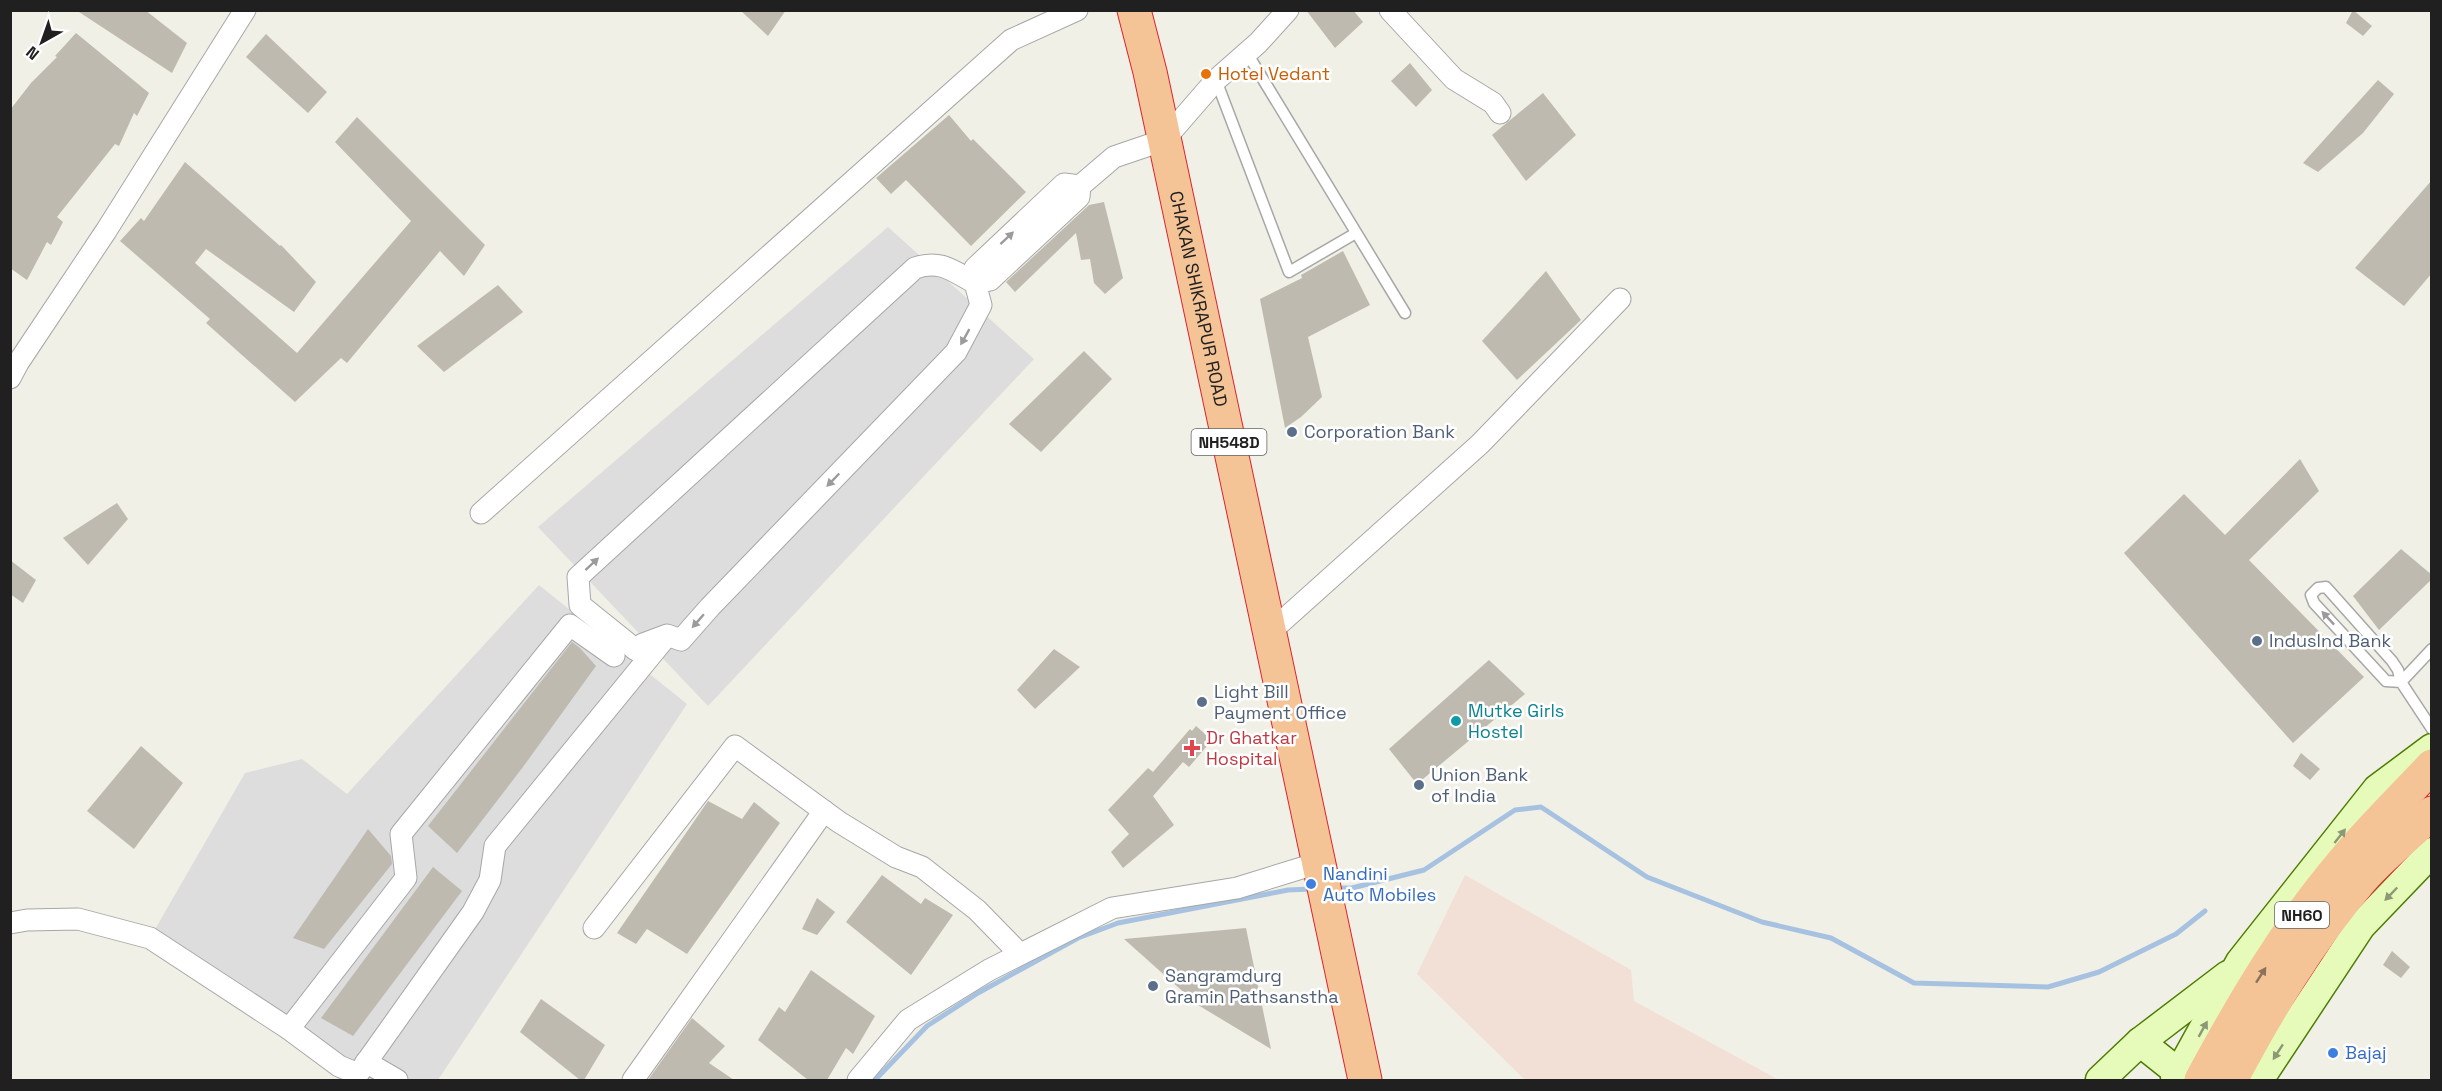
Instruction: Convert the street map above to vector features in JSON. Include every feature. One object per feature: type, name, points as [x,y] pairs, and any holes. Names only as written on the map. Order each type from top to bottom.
[{"type":"highway","name":"CHAKAN SHIKRAPUR ROAD","points":[[1134,10],[1164,140],[1365,1080]]},
{"type":"highway","name":"NH60","points":[[2185,1078],[2240,1008],[2293,927],[2342,862],[2431,761]]},
{"type":"highway","name":"NH60","points":[[2230,1080],[2263,1021],[2314,941],[2362,879],[2432,813]]},
{"type":"main road","points":[[2140,1042],[2185,1078],[2237,968],[2377,789],[2431,761]]},
{"type":"main road","points":[[2259,1080],[2361,926],[2432,852]]},
{"type":"main road","points":[[2100,1080],[2140,1042],[2237,968]]},
{"type":"street","points":[[10,378],[245,10]]},
{"type":"street","points":[[481,513],[1011,40],[1077,10]]},
{"type":"street","points":[[975,283],[981,305],[956,352],[710,607],[681,640],[667,635],[643,644],[636,650],[580,605],[578,577],[915,268],[928,263],[946,267],[975,283],[990,280],[1079,197],[1080,186],[1114,157],[1164,140],[1216,80],[1247,53],[1288,10]]},
{"type":"street","points":[[1390,10],[1454,79],[1493,103],[1500,113]]},
{"type":"street","points":[[1269,633],[1480,444],[1620,299]]},
{"type":"street","points":[[289,1029],[406,878],[401,834],[570,625],[614,656]]},
{"type":"street","points":[[10,923],[27,920],[78,920],[150,938],[289,1029],[339,1066],[358,1074],[473,912],[490,880],[495,846],[667,635]]},
{"type":"street","points":[[594,928],[735,746],[824,811],[896,857],[922,867],[977,910],[1020,954]]},
{"type":"street","points":[[633,1080],[824,811]]},
{"type":"street","points":[[858,1080],[908,1020],[989,970],[1112,908],[1237,888],[1322,881]]},
{"type":"street","points":[[366,1062],[396,1080]]},
{"type":"lane","points":[[1247,53],[1405,313]]},
{"type":"lane","points":[[1216,80],[1290,272],[1356,233]]},
{"type":"lane","points":[[2401,682],[2386,681],[2314,603],[2311,595],[2318,588],[2326,587],[2392,661],[2398,670],[2401,682],[2432,729]]},
{"type":"lane","points":[[2401,682],[2432,649]]},
{"type":"shaded area","points":[[888,227],[1034,359],[708,706],[538,527]]},
{"type":"shaded area","points":[[539,585],[687,704],[438,1080],[339,1080],[150,938],[245,773],[302,759],[347,794]]},
{"type":"shaded area","points":[[1465,875],[1631,970],[1634,1001],[1779,1080],[1528,1080],[1523,1078],[1417,974]]},
{"type":"building","points":[[76,10],[145,10],[187,43],[172,73]]},
{"type":"building","points":[[740,10],[786,10],[768,36]]},
{"type":"building","points":[[1306,10],[1353,10],[1363,22],[1335,48]]},
{"type":"building","points":[[2353,10],[2372,26],[2363,36],[2346,23]]},
{"type":"building","points":[[76,33],[149,93],[137,116],[134,113],[119,146],[115,144],[57,217],[63,222],[51,245],[47,242],[27,280],[10,268],[10,110]]},
{"type":"building","points":[[266,34],[327,92],[308,113],[246,57]]},
{"type":"building","points":[[1410,63],[1432,90],[1416,107],[1391,81]]},
{"type":"building","points":[[2378,80],[2394,94],[2363,133],[2318,172],[2303,163]]},
{"type":"building","points":[[1543,93],[1576,135],[1526,181],[1492,135]]},
{"type":"building","points":[[949,115],[971,141],[973,139],[1026,192],[971,246],[906,180],[891,194],[876,178]]},
{"type":"building","points":[[357,117],[485,245],[464,276],[440,251],[347,363],[341,358],[295,402],[206,323],[210,319],[120,241],[141,218],[144,221],[185,162],[281,245],[316,282],[294,312],[206,249],[195,263],[297,353],[411,221],[335,142]]},
{"type":"building","points":[[2432,180],[2432,273],[2404,306],[2355,268]]},
{"type":"building","points":[[1104,202],[1123,278],[1105,294],[1094,283],[1090,259],[1081,260],[1076,233],[1015,292],[1006,282],[1089,205]]},
{"type":"building","points":[[1343,251],[1370,305],[1308,337],[1322,397],[1301,417],[1285,428],[1260,299],[1302,278],[1301,275]]},
{"type":"building","points":[[1546,271],[1581,320],[1517,380],[1482,341]]},
{"type":"building","points":[[498,285],[523,312],[444,372],[417,346]]},
{"type":"building","points":[[1084,351],[1112,379],[1041,452],[1009,424]]},
{"type":"building","points":[[2300,459],[2319,491],[2249,560],[2364,677],[2293,743],[2124,553],[2184,494],[2225,535]]},
{"type":"building","points":[[117,503],[128,519],[88,565],[63,538]]},
{"type":"building","points":[[2401,549],[2432,575],[2432,579],[2379,630],[2353,596]]},
{"type":"building","points":[[10,560],[36,580],[23,603],[10,594]]},
{"type":"building","points":[[572,642],[596,666],[457,853],[428,826]]},
{"type":"building","points":[[1054,649],[1080,667],[1035,709],[1017,690]]},
{"type":"building","name":"Mutke Girls Hostel","points":[[1489,660],[1525,694],[1417,784],[1389,749]]},
{"type":"building","points":[[1196,726],[1212,740],[1189,767],[1183,762],[1153,796],[1174,825],[1123,868],[1111,852],[1129,834],[1108,810],[1148,768],[1153,772],[1190,729],[1192,731]]},
{"type":"building","points":[[141,746],[183,783],[134,849],[87,811]]},
{"type":"building","points":[[2301,753],[2320,769],[2310,780],[2293,766]]},
{"type":"building","points":[[708,801],[742,819],[754,802],[780,823],[687,954],[647,929],[636,944],[617,933]]},
{"type":"building","points":[[368,829],[391,856],[392,864],[324,949],[293,938]]},
{"type":"building","points":[[433,867],[462,891],[353,1036],[321,1018]]},
{"type":"building","points":[[882,875],[921,904],[925,898],[953,915],[911,975],[846,922]]},
{"type":"building","points":[[817,898],[835,912],[817,935],[802,929]]},
{"type":"building","points":[[1246,928],[1271,1049],[1198,1005],[1124,939]]},
{"type":"building","points":[[2392,951],[2410,967],[2401,978],[2383,965]]},
{"type":"building","points":[[811,970],[875,1016],[853,1054],[846,1048],[827,1080],[808,1080],[758,1040],[779,1007],[785,1012]]},
{"type":"building","points":[[541,999],[605,1045],[584,1080],[580,1080],[520,1032]]},
{"type":"building","points":[[692,1018],[725,1046],[709,1063],[734,1080],[648,1080]]},
{"type":"waterway","points":[[1336,888],[1352,888],[1424,870],[1515,810],[1541,807],[1647,877],[1762,922],[1831,938],[1914,983],[2048,987],[2099,972],[2176,934],[2205,911]]},
{"type":"waterway","points":[[875,1080],[927,1026],[978,993],[1078,938],[1118,923],[1288,890],[1312,889]]},
{"type":"place","name":"Hotel Vedant","points":[[1206,74]]},
{"type":"place","name":"Corporation Bank","points":[[1292,432]]},
{"type":"place","name":"Induslnd Bank","points":[[2257,641]]},
{"type":"place","name":"Light Bill Payment Office","points":[[1202,702]]},
{"type":"place","name":"Mutke Girls Hostel","points":[[1456,721]]},
{"type":"place","name":"Dr Ghatkar Hospital","points":[[1192,748]]},
{"type":"place","name":"Union Bank of India","points":[[1419,785]]},
{"type":"place","name":"Nandini Auto Mobiles","points":[[1311,884]]},
{"type":"place","name":"Sangramdurg Gramin Pathsanstha","points":[[1153,986]]},
{"type":"place","name":"Bajaj","points":[[2333,1053]]}]
